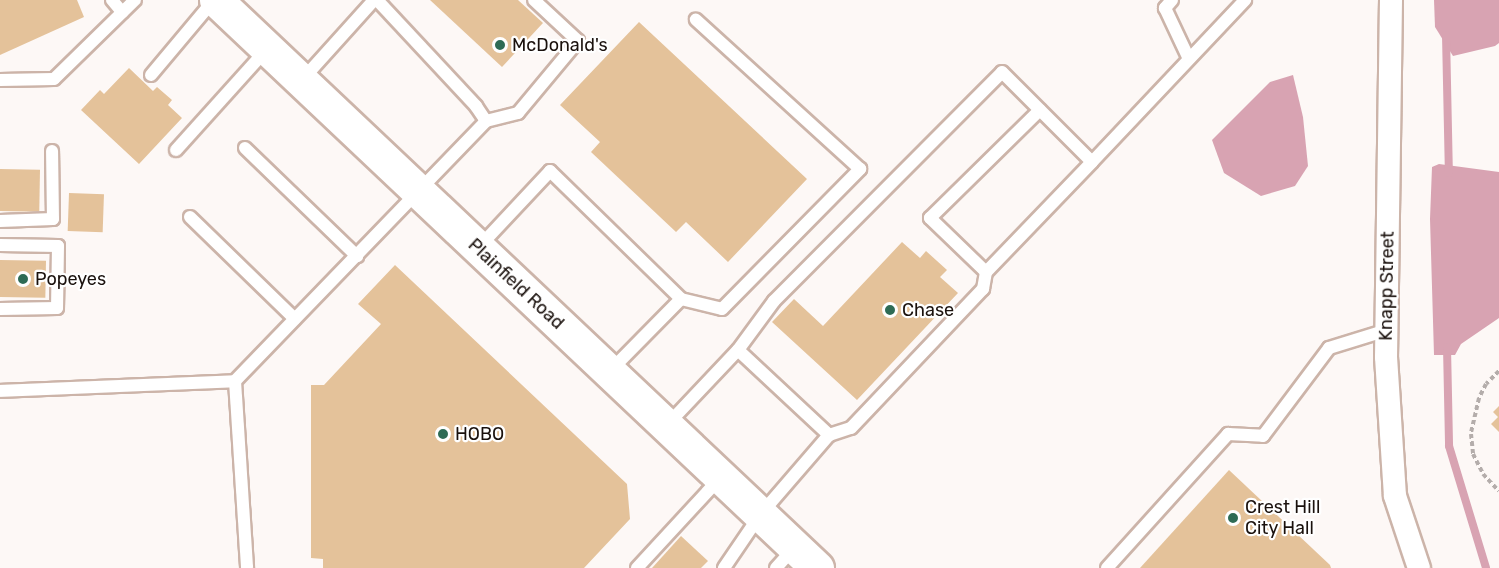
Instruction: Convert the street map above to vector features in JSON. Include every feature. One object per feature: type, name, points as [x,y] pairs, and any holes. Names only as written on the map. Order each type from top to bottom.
[{"type":"main road","name":"Plainfield Road","points":[[215,0],[721,477],[760,515],[796,561]]},
{"type":"street","name":"Knapp Street","points":[[1391,0],[1386,330],[1395,496],[1419,568]]},
{"type":"lane","points":[[112,0],[122,12]]},
{"type":"lane","points":[[0,80],[54,79],[135,0]]},
{"type":"lane","points":[[151,75],[215,0]]},
{"type":"lane","points":[[301,81],[376,0],[476,106],[486,121]]},
{"type":"lane","points":[[0,391],[235,381],[486,121],[518,112],[578,41],[534,0]]},
{"type":"lane","points":[[1172,0],[1165,8],[1189,59]]},
{"type":"lane","points":[[724,568],[760,515],[829,435],[851,428],[983,289],[986,272],[1245,0]]},
{"type":"lane","points":[[479,248],[550,171],[681,299],[722,309],[860,169],[696,20]]},
{"type":"lane","points":[[176,150],[267,49]]},
{"type":"lane","points":[[667,426],[738,350],[774,301],[1002,72],[1092,162]]},
{"type":"lane","points":[[986,272],[930,218],[1040,110]]},
{"type":"lane","points":[[245,148],[357,256]]},
{"type":"lane","points":[[0,221],[53,219],[52,150]]},
{"type":"lane","points":[[190,217],[296,319]]},
{"type":"lane","points":[[0,245],[58,246],[57,308],[0,309]]},
{"type":"lane","points":[[609,372],[681,299]]},
{"type":"lane","points":[[1107,568],[1228,434],[1263,436],[1329,348],[1386,330]]},
{"type":"lane","points":[[738,350],[829,435]]},
{"type":"lane","points":[[235,381],[247,568]]},
{"type":"lane","points":[[637,568],[721,477]]},
{"type":"path","points":[[1499,372],[1486,384],[1479,398],[1471,434],[1473,454],[1483,474],[1499,491]]},
{"type":"shaded area","points":[[1434,0],[1499,0],[1499,43],[1453,56],[1435,27]]},
{"type":"shaded area","points":[[1293,75],[1303,117],[1308,166],[1295,186],[1261,196],[1224,173],[1212,140],[1270,82]]},
{"type":"shaded area","points":[[1439,164],[1499,172],[1499,318],[1461,344],[1455,355],[1434,355],[1430,219],[1432,167]]},
{"type":"building","points":[[0,0],[77,0],[84,17],[0,55]]},
{"type":"building","name":"McDonald's","points":[[430,0],[518,0],[543,23],[502,67]]},
{"type":"building","points":[[639,22],[807,179],[728,262],[686,222],[676,232],[591,152],[600,142],[560,105]]},
{"type":"building","points":[[129,68],[153,91],[157,87],[172,100],[168,105],[182,118],[139,164],[81,110],[100,90],[104,94]]},
{"type":"building","points":[[0,169],[40,170],[39,212],[0,211]]},
{"type":"building","points":[[69,193],[104,194],[103,232],[68,231]]},
{"type":"building","name":"Chase","points":[[902,242],[920,258],[926,251],[947,270],[940,277],[958,293],[857,400],[772,322],[794,299],[823,326]]},
{"type":"building","name":"Popeyes","points":[[0,260],[46,261],[45,298],[0,297]]},
{"type":"building","name":"HOBO","points":[[395,265],[627,484],[630,519],[584,568],[323,568],[323,559],[311,558],[311,385],[324,385],[381,324],[358,304]]},
{"type":"building","points":[[1499,406],[1499,432],[1491,424],[1498,417],[1493,412]]},
{"type":"building","name":"Crest Hill City Hall","points":[[1229,470],[1330,565],[1331,568],[1140,568]]},
{"type":"building","points":[[681,536],[708,561],[701,568],[652,568]]},
{"type":"waterway","points":[[1446,35],[1449,173]]},
{"type":"waterway","points":[[1447,347],[1449,446],[1486,568]]},
{"type":"place","name":"McDonald's","points":[[500,45]]},
{"type":"place","name":"Popeyes","points":[[23,279]]},
{"type":"place","name":"Chase","points":[[890,310]]},
{"type":"place","name":"HOBO","points":[[443,434]]},
{"type":"place","name":"Crest Hill City Hall","points":[[1233,518]]}]
